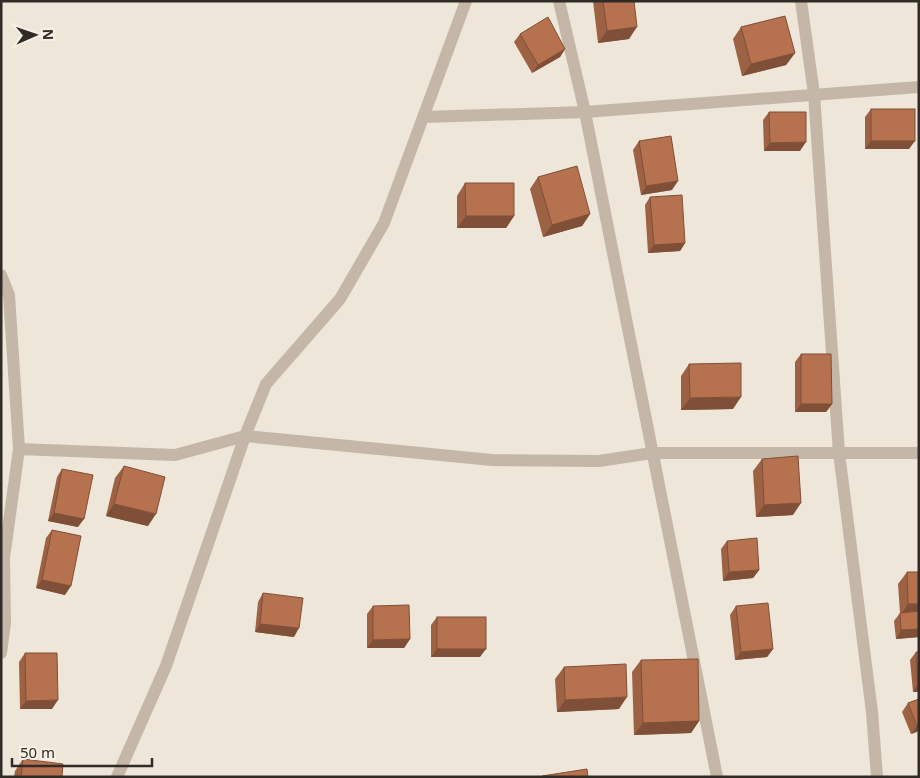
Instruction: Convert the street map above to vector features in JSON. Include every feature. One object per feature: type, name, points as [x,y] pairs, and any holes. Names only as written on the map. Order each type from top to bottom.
[{"type":"street","points":[[118,777],[166,666],[245,436],[266,384],[340,299],[384,223],[466,1]]},
{"type":"street","points":[[559,1],[584,112],[717,777]]},
{"type":"street","points":[[801,1],[814,94],[839,453],[872,712],[877,777]]},
{"type":"street","points":[[424,117],[584,112],[919,87]]},
{"type":"street","points":[[1,275],[9,295],[19,449],[4,558],[5,623],[1,653]]},
{"type":"street","points":[[19,449],[176,455],[245,436],[492,460],[599,462],[652,453],[919,453]]},
{"type":"building","points":[[603,1],[634,1],[637,27],[607,31]]},
{"type":"building","points":[[785,16],[795,53],[751,64],[741,27]]},
{"type":"building","points":[[548,17],[565,49],[538,65],[520,34]]},
{"type":"building","points":[[871,109],[915,109],[915,141],[871,141]]},
{"type":"building","points":[[769,112],[806,112],[806,142],[770,143]]},
{"type":"building","points":[[671,136],[678,181],[646,186],[639,141]]},
{"type":"building","points":[[577,166],[590,214],[552,225],[538,177]]},
{"type":"building","points":[[465,183],[514,183],[514,216],[466,216]]},
{"type":"building","points":[[682,195],[685,243],[654,245],[650,197]]},
{"type":"building","points":[[801,354],[831,354],[832,404],[801,404]]},
{"type":"building","points":[[741,363],[741,397],[690,398],[689,364]]},
{"type":"building","points":[[798,456],[801,503],[764,505],[762,459]]},
{"type":"building","points":[[124,466],[165,477],[156,514],[114,504]]},
{"type":"building","points":[[62,469],[93,475],[84,519],[54,513]]},
{"type":"building","points":[[52,530],[81,536],[71,586],[42,580]]},
{"type":"building","points":[[757,538],[759,570],[729,572],[727,541]]},
{"type":"building","points":[[907,572],[919,572],[919,604],[908,604]]},
{"type":"building","points":[[263,593],[303,598],[299,628],[260,624]]},
{"type":"building","points":[[768,603],[773,649],[741,652],[736,606]]},
{"type":"building","points":[[409,605],[410,639],[373,640],[373,606]]},
{"type":"building","points":[[919,611],[919,629],[901,630],[900,613]]},
{"type":"building","points":[[437,617],[486,617],[486,649],[437,649]]},
{"type":"building","points":[[916,652],[919,652],[919,684],[918,684]]},
{"type":"building","points":[[25,653],[57,653],[58,700],[26,701]]},
{"type":"building","points":[[698,659],[699,721],[643,723],[641,660]]},
{"type":"building","points":[[626,664],[627,697],[565,700],[564,667]]},
{"type":"building","points":[[919,699],[919,725],[917,726],[908,703]]},
{"type":"building","points":[[23,759],[63,764],[62,777],[21,777]]},
{"type":"building","points":[[587,769],[588,777],[542,777],[542,776]]}]
